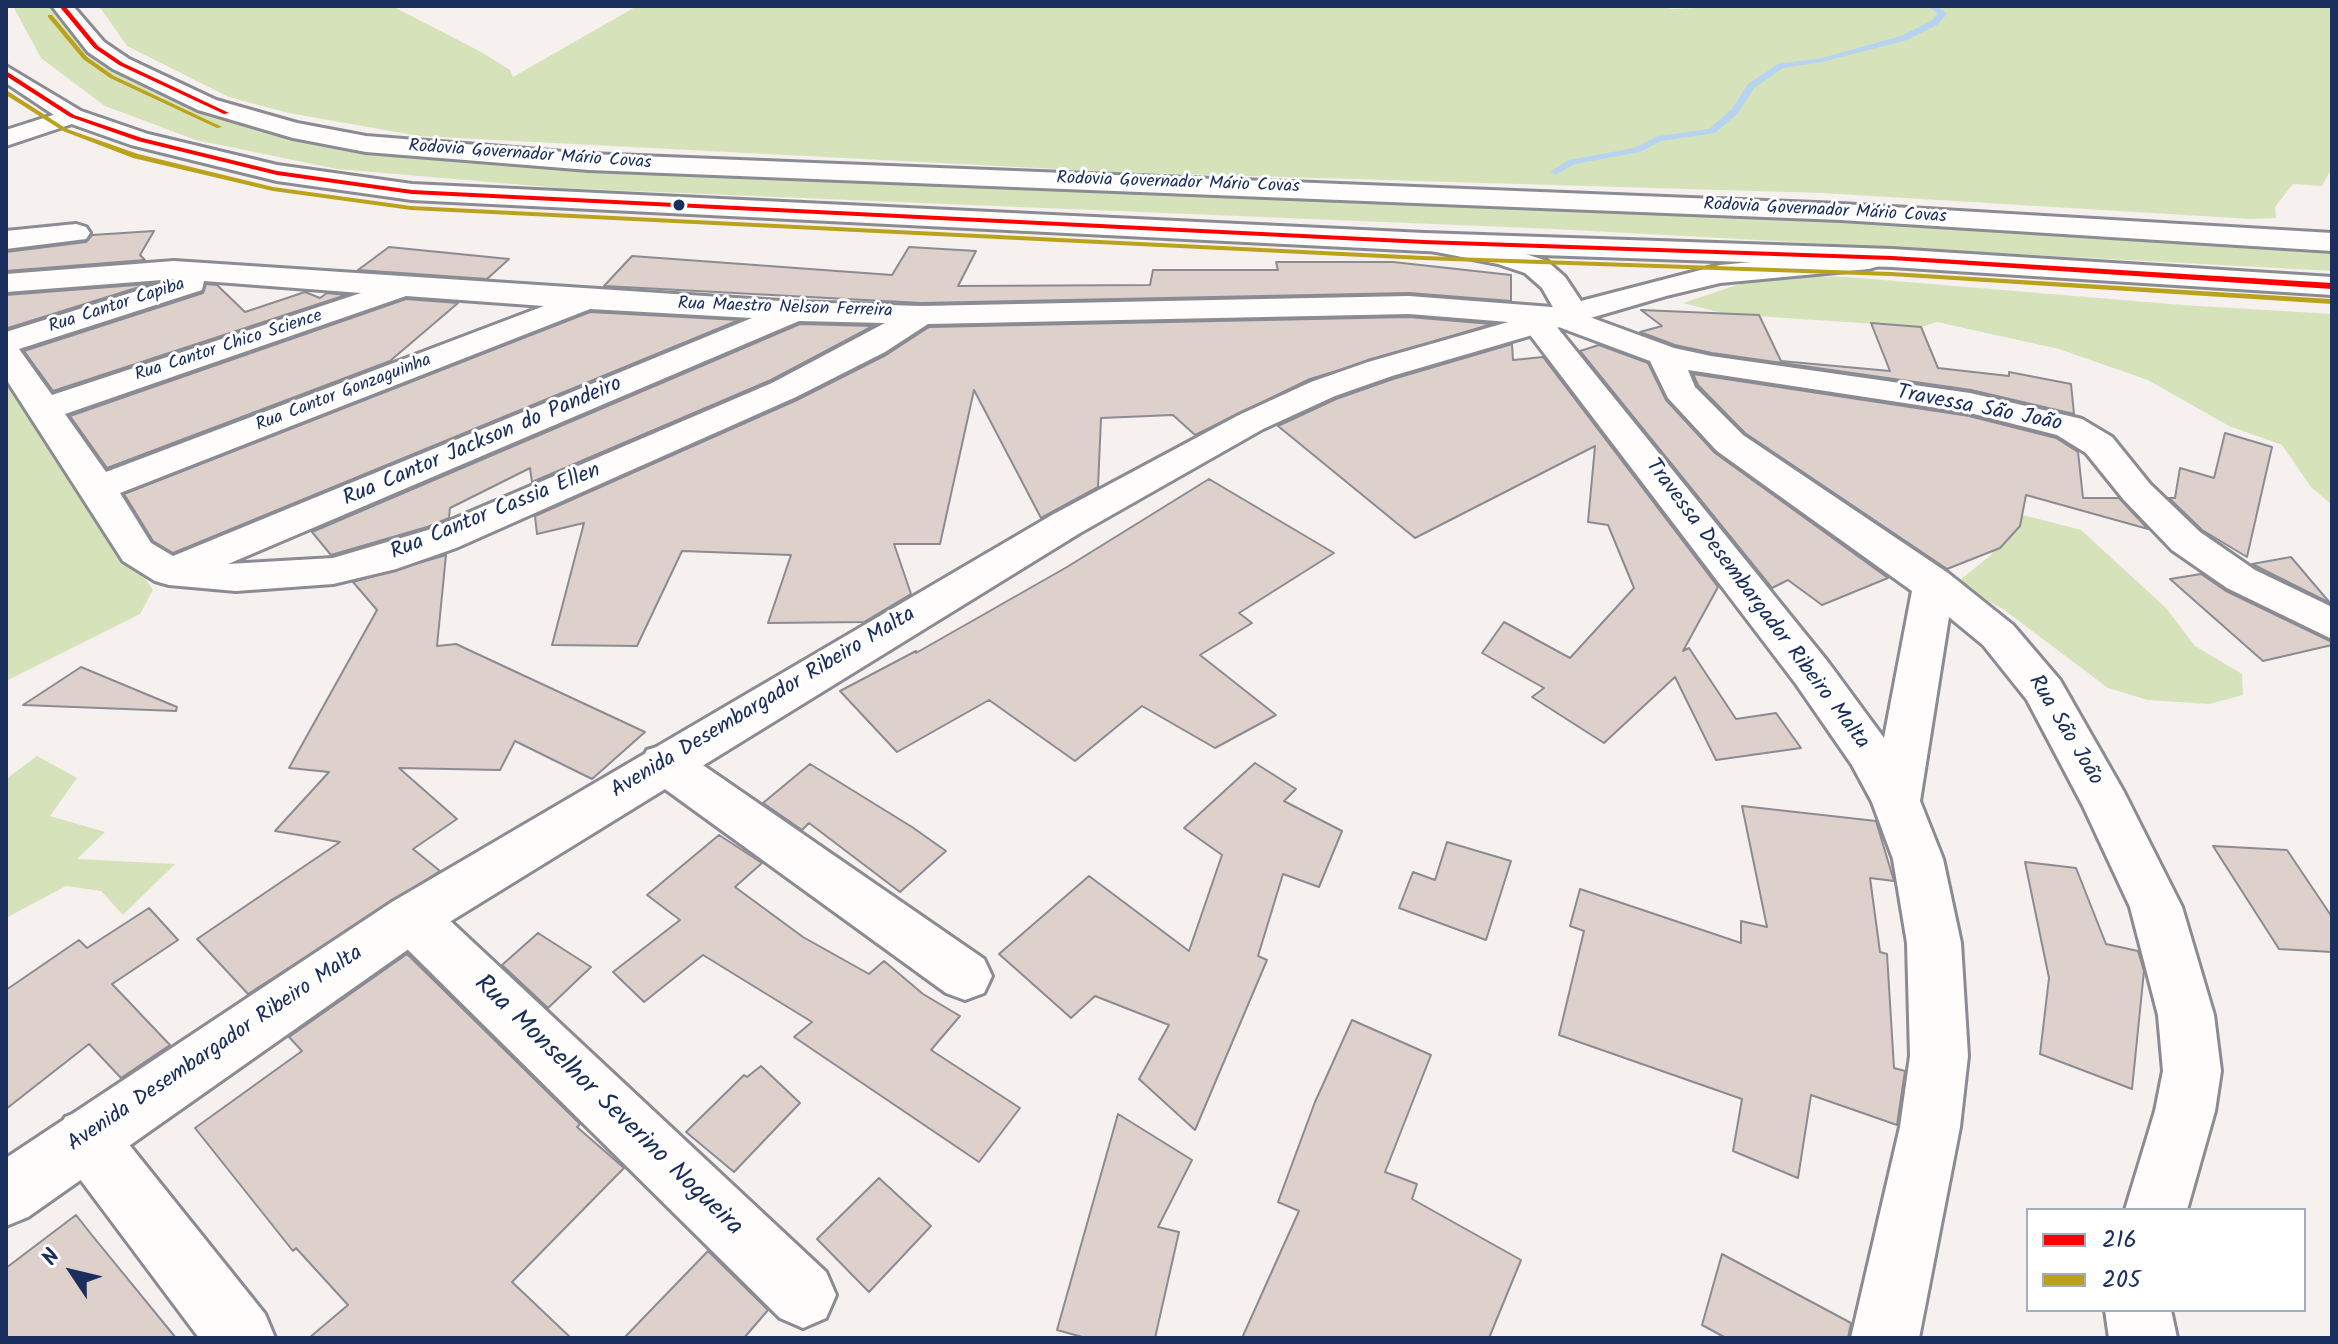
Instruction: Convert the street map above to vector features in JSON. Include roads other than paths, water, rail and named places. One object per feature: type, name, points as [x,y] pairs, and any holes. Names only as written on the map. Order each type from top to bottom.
[{"type":"main road","name":"Rodovia Governador Mário Covas","points":[[62,6],[96,47],[121,64],[207,105],[293,130],[379,145],[589,162],[1828,211],[2327,239]]},
{"type":"main road","name":"Rodovia Governador Mário Covas","points":[[6,73],[72,116],[140,140],[235,164],[412,192],[1424,242],[1892,258],[2332,286]]},
{"type":"main road","points":[[6,138],[72,116]]},
{"type":"main road","points":[[6,240],[76,233]]},
{"type":"main road","points":[[1424,242],[1504,256],[1536,267],[1554,283],[1559,318]]},
{"type":"main road","name":"Avenida Desembargador Ribeiro Malta","points":[[6,1195],[411,918],[664,763],[1066,524],[1251,422],[1323,389],[1380,369],[1720,274],[1892,258]]},
{"type":"main road","name":"Rua Maestro Nelson Ferreira","points":[[6,283],[145,270],[229,272],[589,300],[796,311],[921,315],[1373,305],[1559,318]]},
{"type":"main road","name":"Rua Cantor Capiba","points":[[6,342],[229,272]]},
{"type":"main road","name":"Rua Cantor Chico Science","points":[[45,409],[414,285]]},
{"type":"main road","name":"Rua Cantor Gonzaguinha","points":[[98,488],[589,300]]},
{"type":"main road","name":"Rua Cantor Jackson do Pandeiro","points":[[169,572],[240,546],[796,311]]},
{"type":"main road","name":"Rua Cantor Cassia Ellen","points":[[6,354],[98,488],[126,538],[149,561],[169,572],[210,579],[333,571],[415,549],[784,390],[873,345],[921,315]]},
{"type":"main road","name":"Travessa São João","points":[[1559,318],[1664,355],[1755,373],[1970,403],[2033,416],[2081,432],[2099,445],[2137,492],[2186,541],[2241,579],[2332,625]]},
{"type":"main road","name":"Travessa Desembargador Ribeiro Malta","points":[[1559,318],[1869,753],[1896,801],[1918,859],[1934,943],[1939,1056],[1930,1127],[1885,1338]]},
{"type":"main road","name":"Rua São João","points":[[1664,355],[1680,391],[1730,443],[1934,583],[1998,635],[2044,691],[2107,805],[2156,907],[2186,1015],[2192,1071],[2185,1111],[2157,1208]]},
{"type":"main road","points":[[1896,801],[1934,583]]},
{"type":"main road","points":[[664,763],[965,976]]},
{"type":"main road","name":"Rua Monselhor Severino Nogueira","points":[[411,918],[803,1295]]},
{"type":"main road","points":[[86,1138],[241,1338]]},
{"type":"main road","points":[[2138,1312],[2143,1338]]},
{"type":"waterway","points":[[1555,172],[1572,162],[1637,150],[1659,139],[1712,131],[1735,111],[1751,86],[1781,66],[1822,60],[1904,38],[1934,23],[1943,14],[1932,6]]}]
